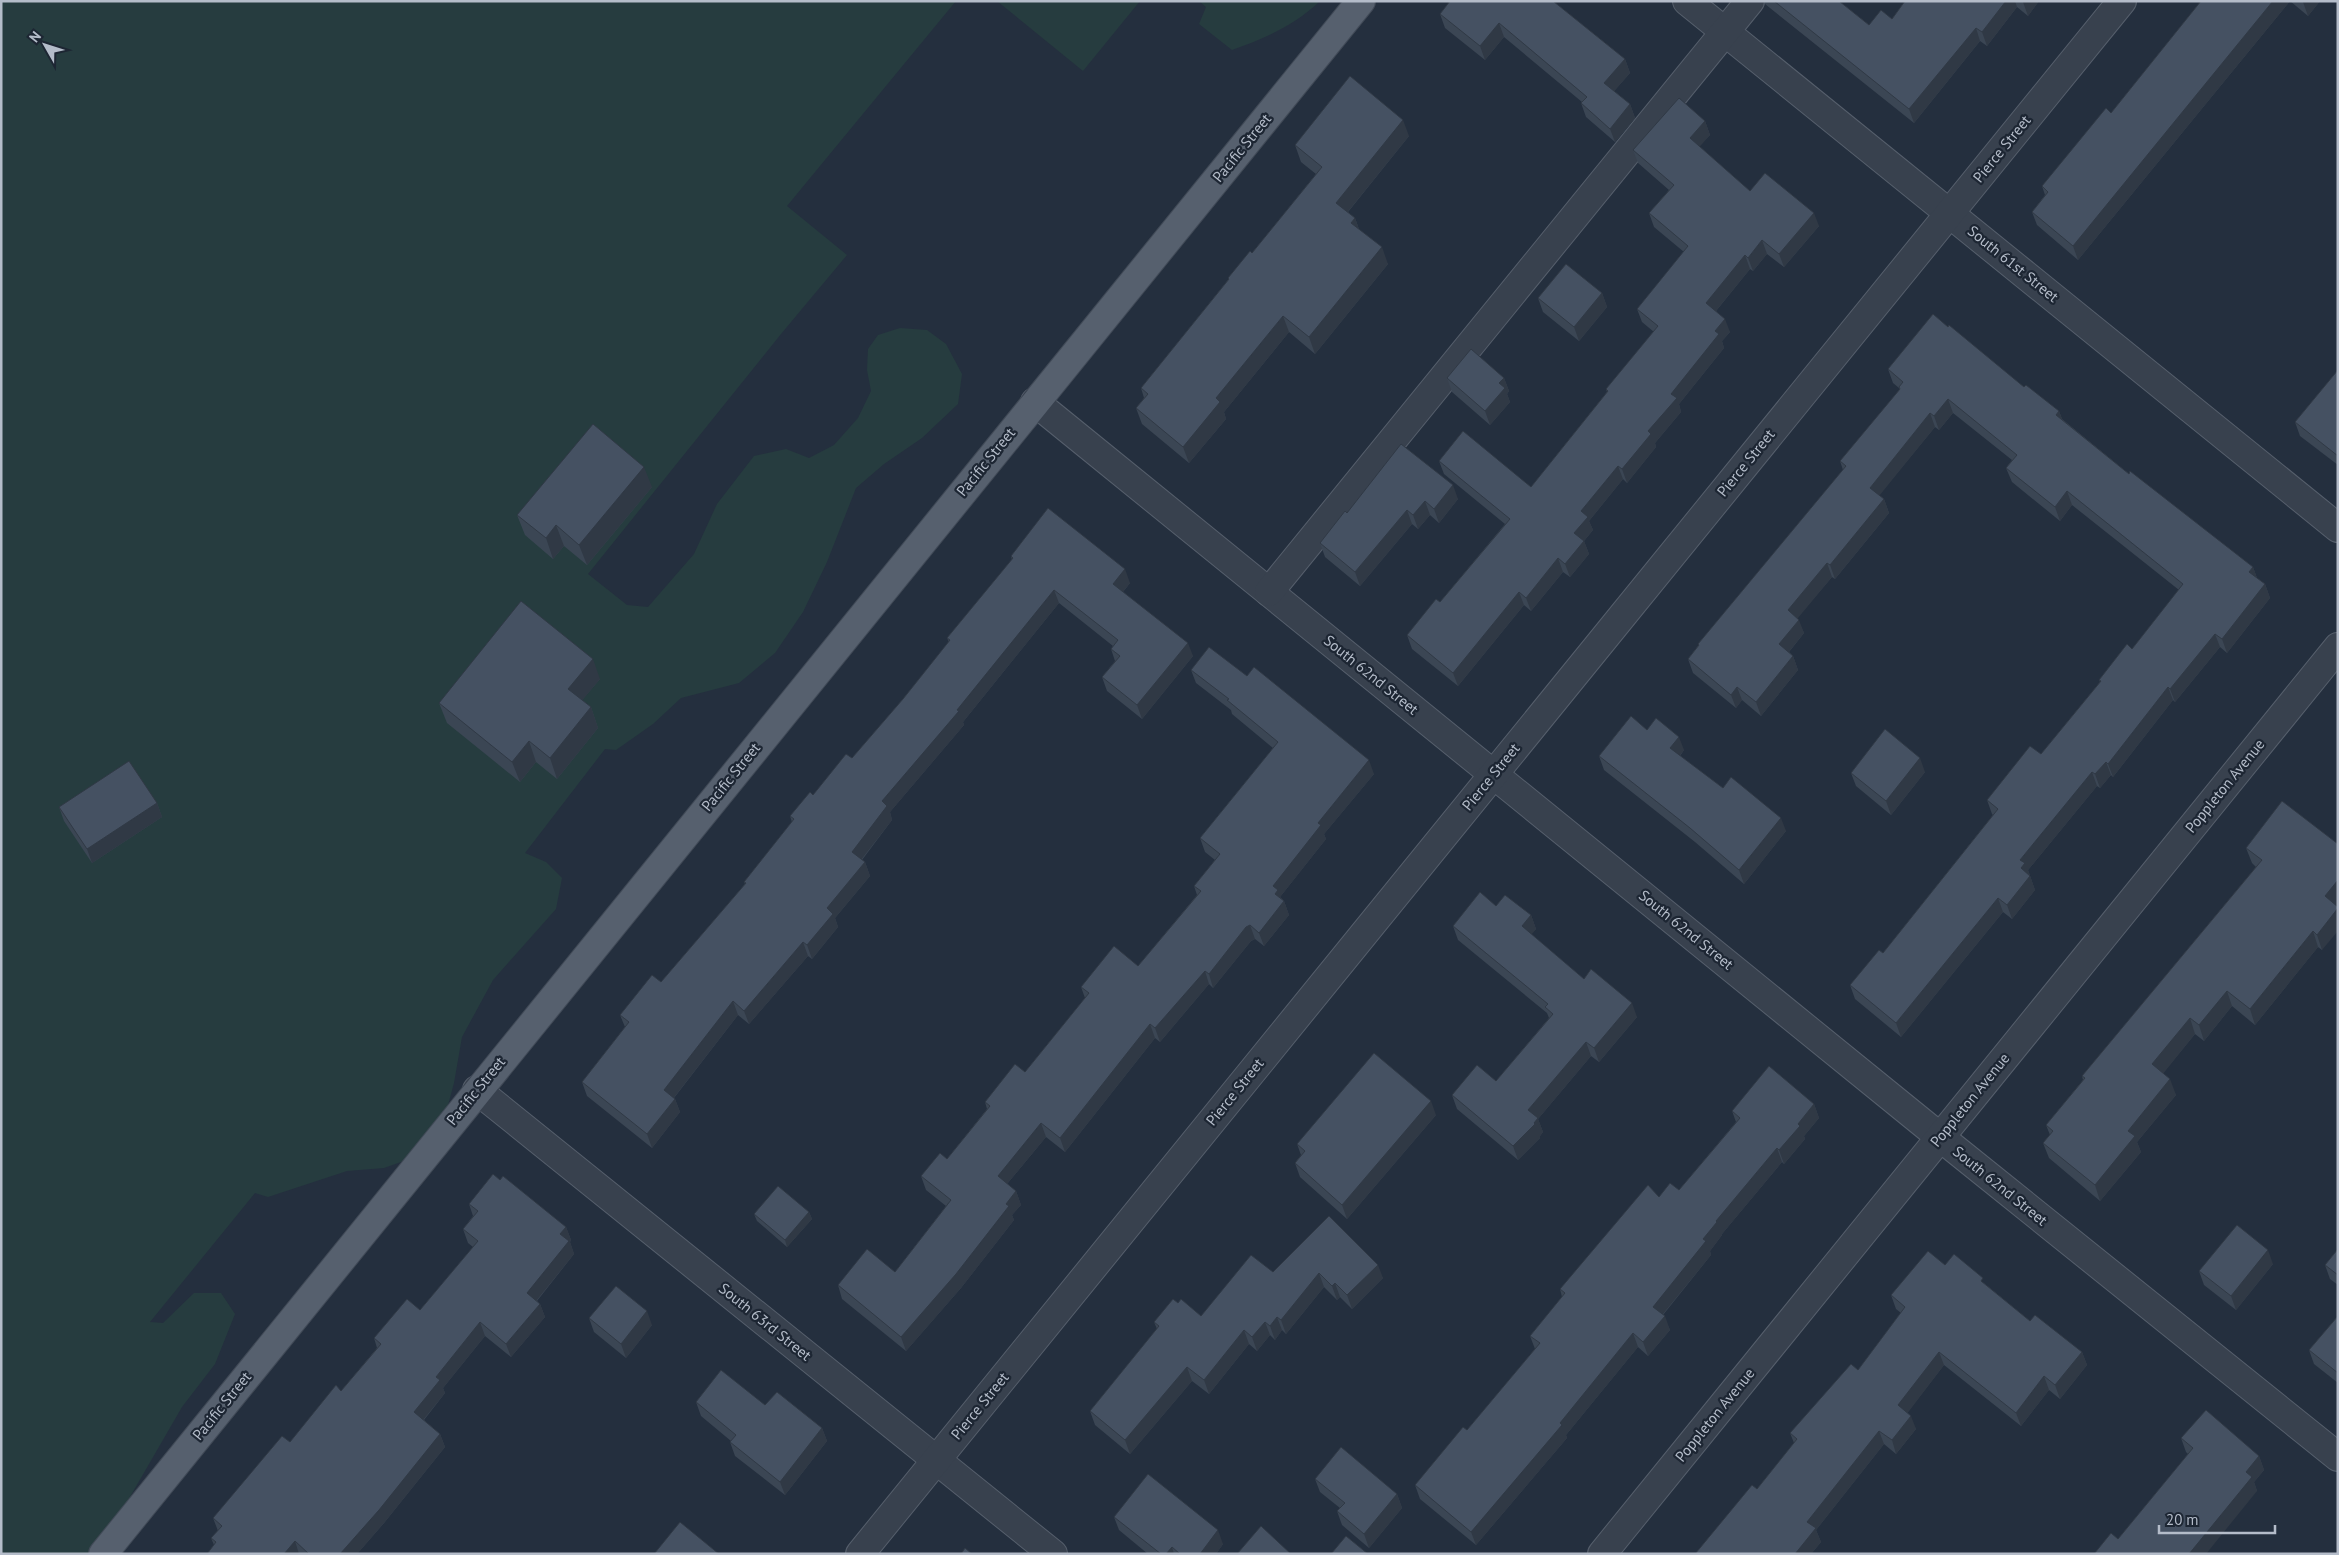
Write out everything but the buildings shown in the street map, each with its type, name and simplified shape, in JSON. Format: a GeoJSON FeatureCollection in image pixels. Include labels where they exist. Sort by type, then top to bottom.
{"type":"FeatureCollection","features":[{"type":"Feature","properties":{"kind":"main road","name":"Pacific Street"},"geometry":{"type":"LineString","coordinates":[[103,1554],[477,1090],[1362,1]]}},
{"type":"Feature","properties":{"kind":"street","name":"South 61st Street"},"geometry":{"type":"LineString","coordinates":[[1687,1],[2338,528]]}},
{"type":"Feature","properties":{"kind":"street"},"geometry":{"type":"LineString","coordinates":[[1269,592],[1750,1]]}},
{"type":"Feature","properties":{"kind":"street","name":"Pierce Street"},"geometry":{"type":"LineString","coordinates":[[860,1554],[2122,1]]}},
{"type":"Feature","properties":{"kind":"street","name":"South 62nd Street"},"geometry":{"type":"LineString","coordinates":[[1035,402],[1940,1137],[2338,1457]]}},
{"type":"Feature","properties":{"kind":"street","name":"Poppleton Avenue"},"geometry":{"type":"LineString","coordinates":[[1602,1554],[2338,647]]}},
{"type":"Feature","properties":{"kind":"street","name":"South 63rd Street"},"geometry":{"type":"LineString","coordinates":[[477,1090],[1053,1554]]}},
{"type":"Feature","properties":{"kind":"green space"},"geometry":{"type":"Polygon","coordinates":[[[1,1],[956,1],[787,206],[847,255],[588,574],[627,605],[648,607],[694,554],[717,504],[754,456],[786,449],[809,458],[834,445],[858,418],[871,391],[867,370],[868,349],[878,335],[900,328],[927,330],[946,344],[962,374],[958,404],[922,438],[884,464],[856,488],[827,562],[803,612],[775,653],[739,683],[681,698],[653,724],[616,750],[605,749],[525,853],[546,862],[562,878],[556,909],[493,980],[462,1037],[454,1083],[444,1120],[415,1157],[384,1168],[347,1171],[268,1197],[255,1193],[150,1322],[163,1323],[194,1293],[221,1293],[235,1314],[215,1364],[182,1407],[116,1521],[91,1554],[1,1554],[1,1]]]}},
{"type":"Feature","properties":{"kind":"green space"},"geometry":{"type":"Polygon","coordinates":[[[997,1],[1140,1],[1083,71],[997,1]]]}},
{"type":"Feature","properties":{"kind":"green space"},"geometry":{"type":"Polygon","coordinates":[[[1199,1],[1320,1],[1290,24],[1256,41],[1232,50],[1199,24],[1206,7],[1199,1]]]}}]}
